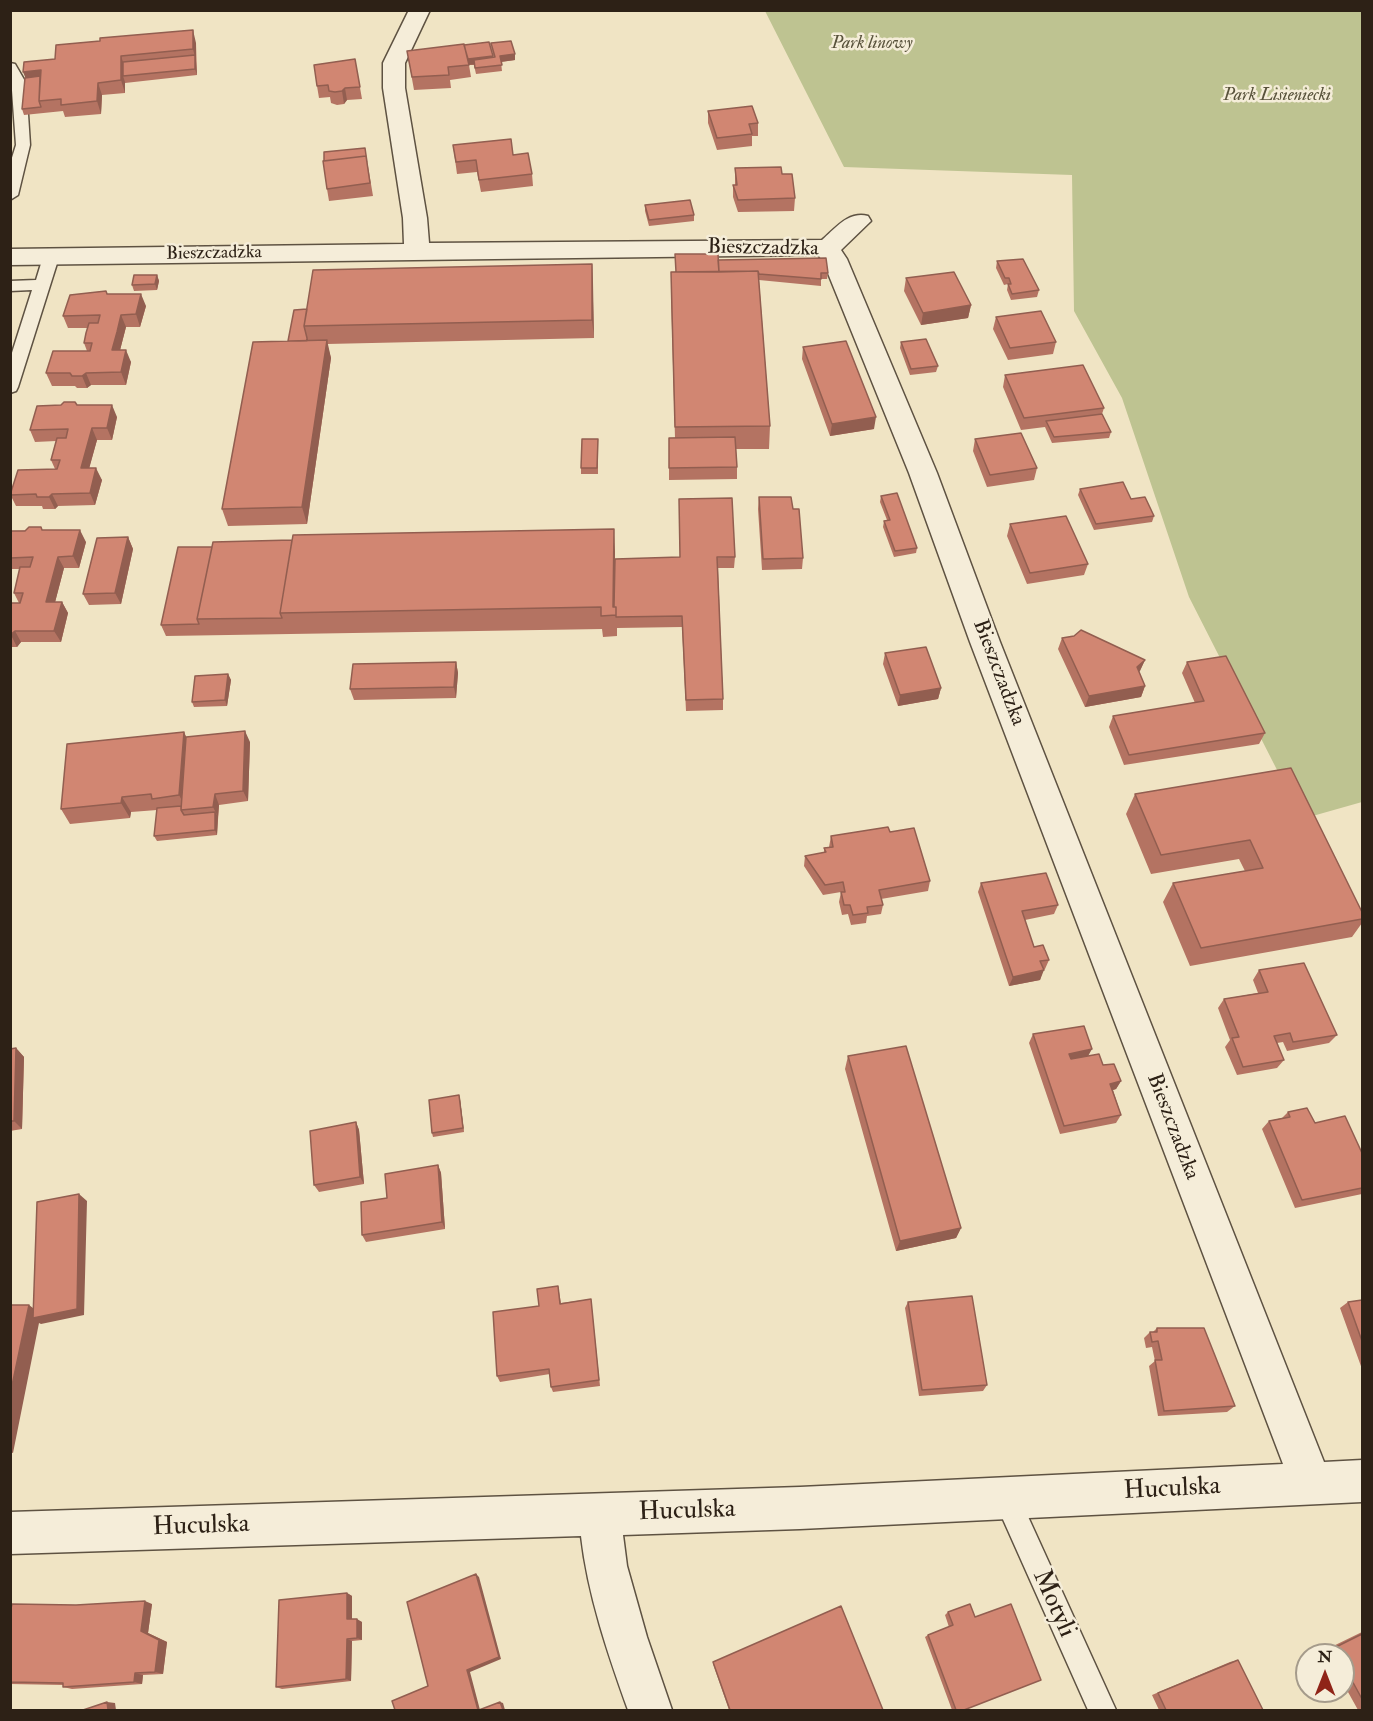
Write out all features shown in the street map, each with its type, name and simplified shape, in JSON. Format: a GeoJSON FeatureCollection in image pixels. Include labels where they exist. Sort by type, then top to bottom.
{"type":"FeatureCollection","features":[{"type":"Feature","properties":{"kind":"street"},"geometry":{"type":"LineString","coordinates":[[417,251],[415,218],[394,88],[394,63],[420,10]]}},
{"type":"Feature","properties":{"kind":"street"},"geometry":{"type":"LineString","coordinates":[[827,249],[859,221]]}},
{"type":"Feature","properties":{"kind":"street","name":"Bieszczadzka"},"geometry":{"type":"LineString","coordinates":[[10,257],[816,246],[827,249],[835,259],[923,473],[985,642],[1311,1483]]}},
{"type":"Feature","properties":{"kind":"street","name":"Huculska"},"geometry":{"type":"LineString","coordinates":[[10,1533],[800,1508],[1362,1481]]}},
{"type":"Feature","properties":{"kind":"street"},"geometry":{"type":"LineString","coordinates":[[600,1514],[606,1566],[625,1637],[650,1710]]}},
{"type":"Feature","properties":{"kind":"lane"},"geometry":{"type":"LineString","coordinates":[[10,67],[19,83],[23,144],[10,195]]}},
{"type":"Feature","properties":{"kind":"lane"},"geometry":{"type":"LineString","coordinates":[[10,387],[51,257]]}},
{"type":"Feature","properties":{"kind":"lane"},"geometry":{"type":"LineString","coordinates":[[10,286],[42,285]]}},
{"type":"Feature","properties":{"kind":"lane","name":"Motyli"},"geometry":{"type":"LineString","coordinates":[[1006,1497],[1102,1710]]}},
{"type":"Feature","properties":{"kind":"green space"},"geometry":{"type":"Polygon","coordinates":[[[765,11],[1362,11],[1362,802],[1302,819],[1189,597],[1122,398],[1074,311],[1072,175],[844,167],[765,11]]]}},
{"type":"Feature","properties":{"kind":"building"},"geometry":{"type":"Polygon","coordinates":[[[193,30],[193,49],[121,56],[121,80],[98,83],[97,101],[61,105],[61,99],[39,101],[41,70],[23,72],[24,62],[55,59],[56,45],[100,41],[100,38],[193,30]]]}},
{"type":"Feature","properties":{"kind":"building"},"geometry":{"type":"Polygon","coordinates":[[[511,41],[515,54],[500,56],[502,65],[475,68],[474,60],[495,57],[491,43],[511,41]]]}},
{"type":"Feature","properties":{"kind":"building"},"geometry":{"type":"Polygon","coordinates":[[[489,42],[493,56],[468,59],[464,45],[489,42]]]}},
{"type":"Feature","properties":{"kind":"building"},"geometry":{"type":"Polygon","coordinates":[[[464,44],[469,65],[448,67],[449,75],[412,77],[407,51],[464,44]]]}},
{"type":"Feature","properties":{"kind":"building"},"geometry":{"type":"Polygon","coordinates":[[[195,55],[195,69],[123,76],[123,62],[195,55]]]}},
{"type":"Feature","properties":{"kind":"building"},"geometry":{"type":"Polygon","coordinates":[[[355,59],[360,87],[345,88],[335,92],[329,91],[328,85],[317,86],[314,65],[355,59]]]}},
{"type":"Feature","properties":{"kind":"building"},"geometry":{"type":"Polygon","coordinates":[[[40,76],[39,101],[41,107],[22,109],[25,78],[40,76]]]}},
{"type":"Feature","properties":{"kind":"building"},"geometry":{"type":"Polygon","coordinates":[[[752,106],[758,123],[749,124],[752,134],[717,138],[708,111],[752,106]]]}},
{"type":"Feature","properties":{"kind":"building"},"geometry":{"type":"Polygon","coordinates":[[[511,139],[513,155],[528,153],[532,174],[479,180],[476,160],[456,162],[453,145],[511,139]]]}},
{"type":"Feature","properties":{"kind":"building"},"geometry":{"type":"Polygon","coordinates":[[[365,148],[367,162],[366,156],[324,161],[324,152],[365,148]]]}},
{"type":"Feature","properties":{"kind":"building"},"geometry":{"type":"Polygon","coordinates":[[[366,156],[370,183],[327,189],[323,161],[366,156]]]}},
{"type":"Feature","properties":{"kind":"building"},"geometry":{"type":"Polygon","coordinates":[[[781,167],[782,174],[792,174],[795,198],[738,200],[733,185],[737,185],[735,168],[781,167]]]}},
{"type":"Feature","properties":{"kind":"building"},"geometry":{"type":"Polygon","coordinates":[[[690,200],[694,215],[649,220],[645,205],[690,200]]]}},
{"type":"Feature","properties":{"kind":"building"},"geometry":{"type":"Polygon","coordinates":[[[675,254],[718,254],[719,272],[676,272],[675,254]]]}},
{"type":"Feature","properties":{"kind":"building"},"geometry":{"type":"Polygon","coordinates":[[[826,258],[828,273],[821,273],[821,279],[759,274],[758,271],[719,272],[718,260],[826,258]]]}},
{"type":"Feature","properties":{"kind":"building"},"geometry":{"type":"Polygon","coordinates":[[[1023,259],[1039,290],[1012,294],[1008,284],[1011,284],[1009,278],[1005,278],[997,261],[1023,259]]]}},
{"type":"Feature","properties":{"kind":"building"},"geometry":{"type":"Polygon","coordinates":[[[592,264],[592,320],[304,326],[313,270],[592,264]]]}},
{"type":"Feature","properties":{"kind":"building"},"geometry":{"type":"Polygon","coordinates":[[[758,271],[770,426],[675,427],[671,272],[758,271]]]}},
{"type":"Feature","properties":{"kind":"building"},"geometry":{"type":"Polygon","coordinates":[[[954,272],[971,305],[923,313],[906,278],[954,272]]]}},
{"type":"Feature","properties":{"kind":"building"},"geometry":{"type":"Polygon","coordinates":[[[134,275],[157,275],[155,284],[132,285],[134,275]]]}},
{"type":"Feature","properties":{"kind":"building"},"geometry":{"type":"Polygon","coordinates":[[[106,291],[107,294],[141,294],[136,314],[121,315],[112,350],[126,350],[121,372],[86,373],[82,376],[72,376],[70,373],[46,373],[53,351],[90,351],[92,343],[84,343],[86,333],[89,323],[98,323],[100,315],[63,316],[70,295],[106,291]]]}},
{"type":"Feature","properties":{"kind":"building"},"geometry":{"type":"Polygon","coordinates":[[[307,309],[304,326],[307,341],[288,341],[294,310],[307,309]]]}},
{"type":"Feature","properties":{"kind":"building"},"geometry":{"type":"Polygon","coordinates":[[[1041,311],[1056,342],[1010,348],[996,317],[1041,311]]]}},
{"type":"Feature","properties":{"kind":"building"},"geometry":{"type":"Polygon","coordinates":[[[926,339],[938,366],[911,369],[901,342],[926,339]]]}},
{"type":"Feature","properties":{"kind":"building"},"geometry":{"type":"Polygon","coordinates":[[[327,340],[302,507],[222,509],[253,342],[327,340]]]}},
{"type":"Feature","properties":{"kind":"building"},"geometry":{"type":"Polygon","coordinates":[[[846,341],[876,417],[832,424],[803,347],[846,341]]]}},
{"type":"Feature","properties":{"kind":"building"},"geometry":{"type":"Polygon","coordinates":[[[1083,365],[1104,408],[1024,418],[1005,375],[1083,365]]]}},
{"type":"Feature","properties":{"kind":"building"},"geometry":{"type":"Polygon","coordinates":[[[64,402],[75,402],[77,405],[112,405],[107,428],[92,428],[81,468],[96,468],[90,493],[52,494],[49,497],[37,497],[36,494],[10,495],[18,470],[57,469],[60,460],[51,460],[57,438],[66,438],[68,429],[30,430],[37,406],[61,405],[64,402]]]}},
{"type":"Feature","properties":{"kind":"building"},"geometry":{"type":"Polygon","coordinates":[[[1102,414],[1111,432],[1054,437],[1046,421],[1102,414]]]}},
{"type":"Feature","properties":{"kind":"building"},"geometry":{"type":"Polygon","coordinates":[[[1021,433],[1037,468],[990,475],[975,439],[1021,433]]]}},
{"type":"Feature","properties":{"kind":"building"},"geometry":{"type":"Polygon","coordinates":[[[735,437],[737,467],[669,468],[669,438],[735,437]]]}},
{"type":"Feature","properties":{"kind":"building"},"geometry":{"type":"Polygon","coordinates":[[[582,439],[598,439],[597,468],[581,468],[582,439]]]}},
{"type":"Feature","properties":{"kind":"building"},"geometry":{"type":"Polygon","coordinates":[[[1123,482],[1131,499],[1145,497],[1154,516],[1096,524],[1080,489],[1123,482]]]}},
{"type":"Feature","properties":{"kind":"building"},"geometry":{"type":"Polygon","coordinates":[[[897,493],[917,548],[895,551],[884,521],[890,520],[881,496],[897,493]]]}},
{"type":"Feature","properties":{"kind":"building"},"geometry":{"type":"Polygon","coordinates":[[[759,497],[791,497],[793,509],[799,509],[803,558],[763,559],[759,497]]]}},
{"type":"Feature","properties":{"kind":"building"},"geometry":{"type":"Polygon","coordinates":[[[732,498],[735,557],[717,557],[723,699],[686,700],[682,616],[616,617],[616,607],[614,607],[615,559],[680,557],[679,499],[732,498]]]}},
{"type":"Feature","properties":{"kind":"building"},"geometry":{"type":"Polygon","coordinates":[[[1066,516],[1088,564],[1030,573],[1010,524],[1066,516]]]}},
{"type":"Feature","properties":{"kind":"building"},"geometry":{"type":"Polygon","coordinates":[[[29,527],[41,527],[42,530],[80,530],[73,556],[58,557],[46,602],[62,602],[54,631],[15,631],[10,635],[10,603],[20,603],[23,593],[14,593],[20,567],[30,567],[33,557],[10,558],[10,531],[25,531],[29,527]]]}},
{"type":"Feature","properties":{"kind":"building"},"geometry":{"type":"Polygon","coordinates":[[[614,529],[613,607],[616,607],[616,615],[601,616],[601,607],[280,613],[293,535],[614,529]]]}},
{"type":"Feature","properties":{"kind":"building"},"geometry":{"type":"Polygon","coordinates":[[[128,537],[115,593],[83,594],[97,538],[128,537]]]}},
{"type":"Feature","properties":{"kind":"building"},"geometry":{"type":"Polygon","coordinates":[[[292,540],[280,613],[282,618],[197,619],[213,542],[292,540]]]}},
{"type":"Feature","properties":{"kind":"building"},"geometry":{"type":"Polygon","coordinates":[[[178,547],[212,547],[197,619],[199,624],[161,625],[178,547]]]}},
{"type":"Feature","properties":{"kind":"building"},"geometry":{"type":"Polygon","coordinates":[[[1081,630],[1145,660],[1137,667],[1145,686],[1089,696],[1062,638],[1074,636],[1081,630]]]}},
{"type":"Feature","properties":{"kind":"building"},"geometry":{"type":"Polygon","coordinates":[[[926,647],[941,688],[900,695],[885,653],[926,647]]]}},
{"type":"Feature","properties":{"kind":"building"},"geometry":{"type":"Polygon","coordinates":[[[1226,656],[1265,733],[1129,755],[1113,716],[1204,701],[1187,662],[1226,656]]]}},
{"type":"Feature","properties":{"kind":"building"},"geometry":{"type":"Polygon","coordinates":[[[456,662],[454,687],[350,689],[353,664],[456,662]]]}},
{"type":"Feature","properties":{"kind":"building"},"geometry":{"type":"Polygon","coordinates":[[[228,674],[225,700],[192,702],[195,676],[228,674]]]}},
{"type":"Feature","properties":{"kind":"building"},"geometry":{"type":"Polygon","coordinates":[[[245,731],[243,791],[215,794],[213,807],[181,810],[186,737],[245,731]]]}},
{"type":"Feature","properties":{"kind":"building"},"geometry":{"type":"Polygon","coordinates":[[[184,732],[179,795],[152,799],[151,794],[122,797],[121,803],[61,809],[67,744],[184,732]]]}},
{"type":"Feature","properties":{"kind":"building"},"geometry":{"type":"Polygon","coordinates":[[[1291,768],[1362,912],[1362,919],[1201,948],[1173,883],[1263,868],[1250,840],[1161,855],[1135,794],[1291,768]]]}},
{"type":"Feature","properties":{"kind":"building"},"geometry":{"type":"Polygon","coordinates":[[[181,806],[184,815],[215,812],[215,830],[154,836],[157,808],[181,806]]]}},
{"type":"Feature","properties":{"kind":"building"},"geometry":{"type":"Polygon","coordinates":[[[888,827],[890,832],[914,828],[930,881],[879,890],[883,905],[867,907],[868,913],[853,915],[850,905],[844,905],[841,892],[845,892],[843,882],[825,885],[805,856],[826,852],[824,848],[833,847],[831,836],[888,827]]]}},
{"type":"Feature","properties":{"kind":"building"},"geometry":{"type":"Polygon","coordinates":[[[1046,873],[1058,905],[1022,911],[1034,947],[1043,945],[1049,960],[1040,961],[1044,970],[1013,977],[981,883],[1046,873]]]}},
{"type":"Feature","properties":{"kind":"building"},"geometry":{"type":"Polygon","coordinates":[[[1304,963],[1337,1035],[1293,1042],[1290,1033],[1274,1036],[1284,1060],[1243,1067],[1232,1038],[1239,1037],[1224,999],[1268,992],[1259,970],[1304,963]]]}},
{"type":"Feature","properties":{"kind":"building"},"geometry":{"type":"Polygon","coordinates":[[[1084,1026],[1092,1049],[1069,1054],[1071,1059],[1099,1054],[1103,1065],[1114,1064],[1121,1081],[1110,1084],[1121,1115],[1064,1126],[1033,1034],[1084,1026]]]}},
{"type":"Feature","properties":{"kind":"building"},"geometry":{"type":"Polygon","coordinates":[[[906,1046],[961,1228],[900,1241],[848,1056],[906,1046]]]}},
{"type":"Feature","properties":{"kind":"building"},"geometry":{"type":"Polygon","coordinates":[[[16,1048],[14,1121],[10,1121],[10,1049],[16,1048]]]}},
{"type":"Feature","properties":{"kind":"building"},"geometry":{"type":"Polygon","coordinates":[[[459,1095],[463,1128],[432,1133],[429,1100],[459,1095]]]}},
{"type":"Feature","properties":{"kind":"building"},"geometry":{"type":"Polygon","coordinates":[[[1307,1108],[1315,1123],[1345,1116],[1362,1153],[1362,1188],[1302,1200],[1269,1121],[1290,1117],[1288,1112],[1307,1108]]]}},
{"type":"Feature","properties":{"kind":"building"},"geometry":{"type":"Polygon","coordinates":[[[356,1122],[360,1177],[314,1185],[310,1131],[356,1122]]]}},
{"type":"Feature","properties":{"kind":"building"},"geometry":{"type":"Polygon","coordinates":[[[438,1165],[442,1222],[362,1235],[361,1202],[387,1198],[385,1174],[438,1165]]]}},
{"type":"Feature","properties":{"kind":"building"},"geometry":{"type":"Polygon","coordinates":[[[79,1194],[77,1309],[33,1318],[37,1202],[79,1194]]]}},
{"type":"Feature","properties":{"kind":"building"},"geometry":{"type":"Polygon","coordinates":[[[558,1286],[560,1304],[591,1299],[599,1380],[551,1387],[549,1369],[497,1376],[493,1312],[539,1306],[537,1289],[558,1286]]]}},
{"type":"Feature","properties":{"kind":"building"},"geometry":{"type":"Polygon","coordinates":[[[972,1296],[987,1385],[922,1390],[908,1302],[972,1296]]]}},
{"type":"Feature","properties":{"kind":"building"},"geometry":{"type":"Polygon","coordinates":[[[1362,1300],[1362,1341],[1348,1302],[1362,1300]]]}},
{"type":"Feature","properties":{"kind":"building"},"geometry":{"type":"Polygon","coordinates":[[[10,1305],[29,1305],[10,1395],[10,1305]]]}},
{"type":"Feature","properties":{"kind":"building"},"geometry":{"type":"Polygon","coordinates":[[[1157,1328],[1204,1328],[1235,1406],[1164,1411],[1155,1360],[1162,1360],[1158,1341],[1152,1342],[1150,1332],[1157,1332],[1157,1328]]]}},
{"type":"Feature","properties":{"kind":"building"},"geometry":{"type":"Polygon","coordinates":[[[476,1574],[499,1657],[467,1670],[478,1710],[395,1710],[392,1701],[428,1686],[407,1602],[476,1574]]]}},
{"type":"Feature","properties":{"kind":"building"},"geometry":{"type":"Polygon","coordinates":[[[347,1593],[347,1619],[357,1619],[357,1638],[347,1639],[346,1679],[276,1687],[279,1600],[347,1593]]]}},
{"type":"Feature","properties":{"kind":"building"},"geometry":{"type":"Polygon","coordinates":[[[145,1601],[141,1631],[159,1640],[155,1672],[135,1673],[134,1682],[63,1687],[63,1683],[10,1682],[12,1604],[76,1605],[145,1601]]]}},
{"type":"Feature","properties":{"kind":"building"},"geometry":{"type":"Polygon","coordinates":[[[970,1604],[975,1617],[1011,1604],[1041,1680],[964,1710],[956,1710],[928,1635],[953,1625],[948,1612],[970,1604]]]}},
{"type":"Feature","properties":{"kind":"building"},"geometry":{"type":"Polygon","coordinates":[[[841,1606],[883,1710],[730,1710],[713,1662],[841,1606]]]}},
{"type":"Feature","properties":{"kind":"building"},"geometry":{"type":"Polygon","coordinates":[[[1362,1634],[1362,1699],[1355,1686],[1355,1643],[1344,1643],[1362,1634]]]}},
{"type":"Feature","properties":{"kind":"building"},"geometry":{"type":"Polygon","coordinates":[[[1238,1660],[1263,1710],[1166,1710],[1158,1693],[1238,1660]]]}},
{"type":"Feature","properties":{"kind":"building"},"geometry":{"type":"Polygon","coordinates":[[[107,1702],[108,1710],[83,1710],[107,1702]]]}},
{"type":"Feature","properties":{"kind":"building"},"geometry":{"type":"Polygon","coordinates":[[[500,1702],[503,1710],[479,1710],[500,1702]]]}},
{"type":"Feature","properties":{"kind":"park label","name":"Park linowy"},"geometry":{"type":"Point","coordinates":[872,44]}},
{"type":"Feature","properties":{"kind":"park label","name":"Park Lisieniecki"},"geometry":{"type":"Point","coordinates":[1277,96]}}]}
